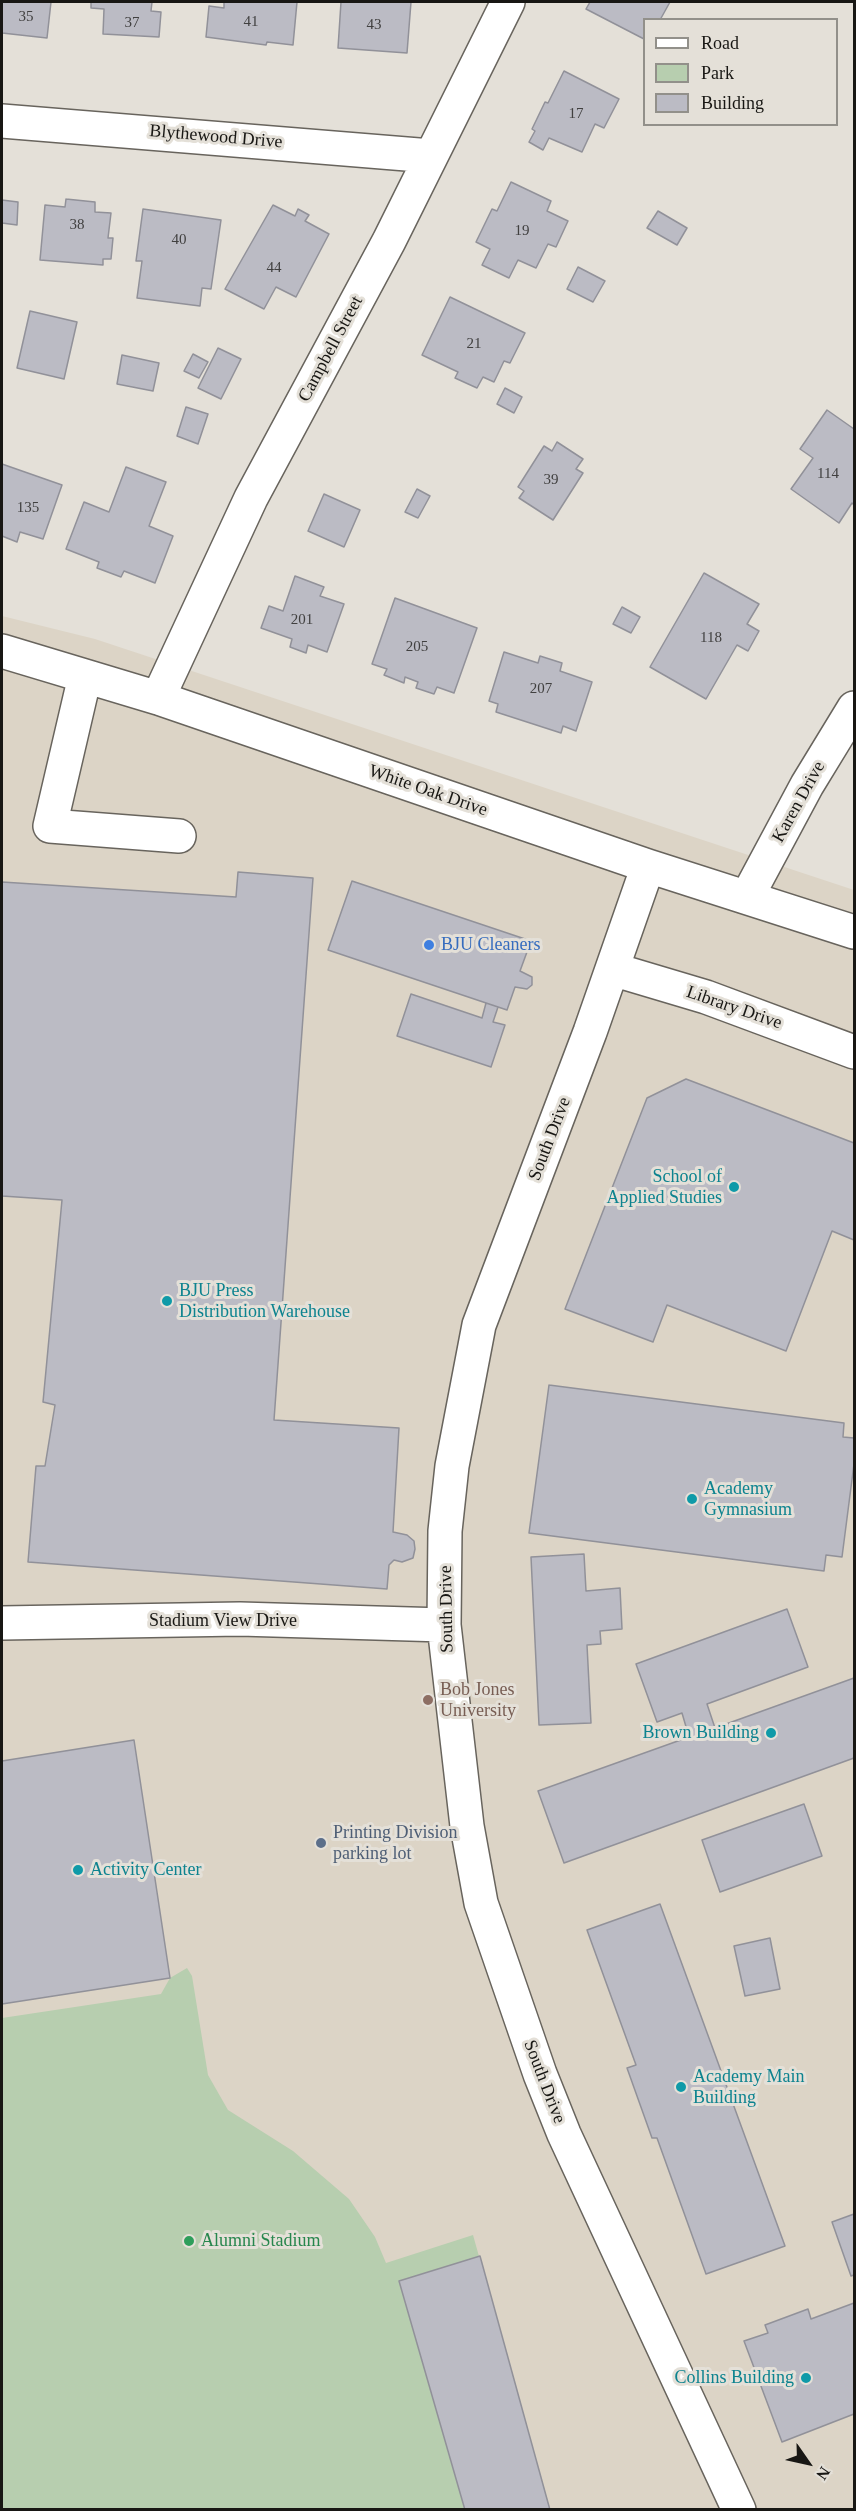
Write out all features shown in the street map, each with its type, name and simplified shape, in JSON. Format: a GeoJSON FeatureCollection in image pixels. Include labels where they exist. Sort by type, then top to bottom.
{"type":"FeatureCollection","features":[{"type":"Feature","properties":{"kind":"street","name":"Campbell Street"},"geometry":{"type":"LineString","coordinates":[[158,698],[251,498],[389,241],[508,2]]}},
{"type":"Feature","properties":{"kind":"street","name":"Blythewood Drive"},"geometry":{"type":"LineString","coordinates":[[2,121],[431,156]]}},
{"type":"Feature","properties":{"kind":"street","name":"White Oak Drive"},"geometry":{"type":"LineString","coordinates":[[2,651],[158,698],[648,866],[855,932]]}},
{"type":"Feature","properties":{"kind":"street"},"geometry":{"type":"LineString","coordinates":[[86,676],[50,826],[179,836]]}},
{"type":"Feature","properties":{"kind":"street","name":"Karen Drive"},"geometry":{"type":"LineString","coordinates":[[747,897],[807,785],[855,708]]}},
{"type":"Feature","properties":{"kind":"street","name":"South Drive"},"geometry":{"type":"LineString","coordinates":[[648,866],[479,1326],[452,1466],[445,1531],[444,1626],[467,1826],[481,1903],[540,2074],[564,2134],[739,2510]]}},
{"type":"Feature","properties":{"kind":"street","name":"Library Drive"},"geometry":{"type":"LineString","coordinates":[[612,969],[706,997],[855,1052]]}},
{"type":"Feature","properties":{"kind":"street","name":"Stadium View Drive"},"geometry":{"type":"LineString","coordinates":[[2,1623],[240,1619],[444,1626]]}},
{"type":"Feature","properties":{"kind":"shaded area","name":"Bob Jones University"},"geometry":{"type":"Polygon","coordinates":[[[2,616],[95,639],[854,890],[854,2509],[2,2510],[2,616]]]}},
{"type":"Feature","properties":{"kind":"green space","name":"Alumni Stadium"},"geometry":{"type":"Polygon","coordinates":[[[187,1968],[192,1976],[208,2075],[228,2110],[293,2151],[349,2199],[375,2237],[386,2263],[473,2235],[550,2509],[2,2510],[2,2018],[161,1994],[170,1978],[187,1968]]]}},
{"type":"Feature","properties":{"kind":"building"},"geometry":{"type":"Polygon","coordinates":[[[2,2],[51,2],[47,38],[2,33],[2,2]]]}},
{"type":"Feature","properties":{"kind":"building"},"geometry":{"type":"Polygon","coordinates":[[[91,2],[152,2],[151,11],[161,12],[159,37],[103,34],[104,9],[91,8],[91,2]]]}},
{"type":"Feature","properties":{"kind":"building"},"geometry":{"type":"Polygon","coordinates":[[[224,2],[297,2],[293,45],[267,42],[266,45],[206,37],[209,6],[224,8],[224,2]]]}},
{"type":"Feature","properties":{"kind":"building"},"geometry":{"type":"Polygon","coordinates":[[[341,2],[411,2],[407,53],[338,48],[341,2]]]}},
{"type":"Feature","properties":{"kind":"building"},"geometry":{"type":"Polygon","coordinates":[[[590,2],[670,2],[661,18],[643,18],[643,38],[586,9],[590,2]]]}},
{"type":"Feature","properties":{"kind":"building"},"geometry":{"type":"Polygon","coordinates":[[[564,71],[619,99],[604,128],[595,124],[582,152],[549,138],[543,150],[529,142],[535,131],[532,129],[545,102],[548,103],[564,71]]]}},
{"type":"Feature","properties":{"kind":"building"},"geometry":{"type":"Polygon","coordinates":[[[511,182],[551,201],[547,211],[568,221],[556,247],[548,244],[536,268],[518,260],[509,278],[482,265],[490,249],[476,242],[492,209],[497,211],[511,182]]]}},
{"type":"Feature","properties":{"kind":"building"},"geometry":{"type":"Polygon","coordinates":[[[66,199],[95,202],[95,212],[111,213],[108,238],[113,238],[111,259],[103,259],[103,265],[40,260],[45,205],[65,207],[66,199]]]}},
{"type":"Feature","properties":{"kind":"building"},"geometry":{"type":"Polygon","coordinates":[[[2,200],[18,202],[17,225],[2,223],[2,200]]]}},
{"type":"Feature","properties":{"kind":"building"},"geometry":{"type":"Polygon","coordinates":[[[273,205],[295,216],[298,209],[309,215],[305,221],[329,234],[296,297],[276,287],[264,309],[225,289],[273,205]]]}},
{"type":"Feature","properties":{"kind":"building"},"geometry":{"type":"Polygon","coordinates":[[[143,209],[221,220],[211,289],[202,288],[200,306],[137,298],[142,261],[136,261],[143,209]]]}},
{"type":"Feature","properties":{"kind":"building"},"geometry":{"type":"Polygon","coordinates":[[[658,211],[687,228],[677,245],[647,228],[658,211]]]}},
{"type":"Feature","properties":{"kind":"building"},"geometry":{"type":"Polygon","coordinates":[[[578,267],[605,281],[593,302],[567,289],[578,267]]]}},
{"type":"Feature","properties":{"kind":"building"},"geometry":{"type":"Polygon","coordinates":[[[450,297],[525,333],[510,363],[504,361],[494,382],[483,377],[477,388],[455,378],[458,372],[422,355],[450,297]]]}},
{"type":"Feature","properties":{"kind":"building"},"geometry":{"type":"Polygon","coordinates":[[[30,311],[77,322],[64,379],[17,368],[30,311]]]}},
{"type":"Feature","properties":{"kind":"building"},"geometry":{"type":"Polygon","coordinates":[[[218,348],[241,359],[221,399],[198,388],[218,348]]]}},
{"type":"Feature","properties":{"kind":"building"},"geometry":{"type":"Polygon","coordinates":[[[193,354],[208,362],[199,378],[184,371],[193,354]]]}},
{"type":"Feature","properties":{"kind":"building"},"geometry":{"type":"Polygon","coordinates":[[[122,355],[159,363],[153,391],[117,384],[122,355]]]}},
{"type":"Feature","properties":{"kind":"building"},"geometry":{"type":"Polygon","coordinates":[[[505,388],[522,397],[514,413],[497,404],[505,388]]]}},
{"type":"Feature","properties":{"kind":"building"},"geometry":{"type":"Polygon","coordinates":[[[186,407],[208,414],[198,444],[177,436],[186,407]]]}},
{"type":"Feature","properties":{"kind":"building"},"geometry":{"type":"Polygon","coordinates":[[[827,410],[854,429],[854,505],[852,503],[839,523],[791,489],[813,458],[800,449],[827,410]]]}},
{"type":"Feature","properties":{"kind":"building"},"geometry":{"type":"Polygon","coordinates":[[[557,442],[583,459],[576,469],[583,473],[553,520],[519,498],[524,491],[518,487],[544,446],[552,451],[557,442]]]}},
{"type":"Feature","properties":{"kind":"building"},"geometry":{"type":"Polygon","coordinates":[[[2,464],[62,485],[43,539],[20,532],[17,542],[2,536],[2,464]]]}},
{"type":"Feature","properties":{"kind":"building"},"geometry":{"type":"Polygon","coordinates":[[[126,467],[166,482],[149,526],[173,536],[155,583],[124,571],[121,577],[97,568],[99,562],[66,549],[84,502],[109,512],[126,467]]]}},
{"type":"Feature","properties":{"kind":"building"},"geometry":{"type":"Polygon","coordinates":[[[417,489],[430,496],[418,518],[405,512],[417,489]]]}},
{"type":"Feature","properties":{"kind":"building"},"geometry":{"type":"Polygon","coordinates":[[[324,494],[360,510],[344,547],[308,531],[324,494]]]}},
{"type":"Feature","properties":{"kind":"building"},"geometry":{"type":"Polygon","coordinates":[[[704,573],[759,604],[747,624],[759,631],[748,651],[737,645],[706,699],[650,667],[704,573]]]}},
{"type":"Feature","properties":{"kind":"building"},"geometry":{"type":"Polygon","coordinates":[[[295,576],[324,587],[320,596],[344,604],[327,652],[308,645],[306,653],[290,647],[292,639],[261,628],[269,606],[283,611],[295,576]]]}},
{"type":"Feature","properties":{"kind":"building"},"geometry":{"type":"Polygon","coordinates":[[[395,598],[477,628],[454,693],[437,687],[434,694],[416,688],[418,682],[405,677],[404,683],[384,675],[387,669],[372,664],[395,598]]]}},
{"type":"Feature","properties":{"kind":"building"},"geometry":{"type":"Polygon","coordinates":[[[622,607],[640,617],[631,633],[613,624],[622,607]]]}},
{"type":"Feature","properties":{"kind":"building"},"geometry":{"type":"Polygon","coordinates":[[[504,652],[538,663],[540,656],[562,663],[560,671],[592,682],[576,731],[563,726],[561,733],[496,712],[498,704],[489,701],[504,652]]]}},
{"type":"Feature","properties":{"kind":"building","name":"BJU Press Distribution Warehouse"},"geometry":{"type":"Polygon","coordinates":[[[238,872],[313,878],[274,1420],[399,1428],[393,1532],[407,1535],[414,1541],[415,1549],[413,1558],[402,1562],[394,1560],[389,1565],[387,1589],[28,1562],[36,1466],[45,1466],[55,1405],[43,1402],[62,1200],[2,1196],[2,882],[236,897],[238,872]]]}},
{"type":"Feature","properties":{"kind":"building","name":"BJU Cleaners"},"geometry":{"type":"Polygon","coordinates":[[[352,881],[531,941],[520,971],[532,977],[532,985],[527,989],[515,987],[507,1010],[328,950],[352,881]]]}},
{"type":"Feature","properties":{"kind":"building"},"geometry":{"type":"Polygon","coordinates":[[[411,994],[482,1018],[486,1003],[498,1007],[493,1022],[505,1025],[491,1067],[397,1036],[411,994]]]}},
{"type":"Feature","properties":{"kind":"building","name":"School of Applied Studies"},"geometry":{"type":"Polygon","coordinates":[[[686,1079],[854,1143],[854,1240],[832,1231],[786,1351],[667,1305],[653,1342],[565,1309],[647,1098],[686,1079]]]}},
{"type":"Feature","properties":{"kind":"building","name":"Academy Gymnasium"},"geometry":{"type":"Polygon","coordinates":[[[549,1385],[844,1423],[843,1437],[854,1438],[854,1464],[842,1557],[826,1555],[824,1571],[529,1533],[549,1385]]]}},
{"type":"Feature","properties":{"kind":"building"},"geometry":{"type":"Polygon","coordinates":[[[584,1554],[586,1591],[620,1588],[622,1629],[600,1631],[601,1644],[587,1645],[591,1723],[539,1725],[531,1557],[584,1554]]]}},
{"type":"Feature","properties":{"kind":"building","name":"Brown Building"},"geometry":{"type":"Polygon","coordinates":[[[787,1609],[808,1667],[707,1704],[715,1728],[854,1678],[854,1758],[564,1863],[538,1791],[689,1737],[682,1713],[657,1722],[636,1664],[787,1609]]]}},
{"type":"Feature","properties":{"kind":"building","name":"Activity Center"},"geometry":{"type":"Polygon","coordinates":[[[134,1740],[170,1978],[2,2004],[2,1761],[134,1740]]]}},
{"type":"Feature","properties":{"kind":"building"},"geometry":{"type":"Polygon","coordinates":[[[804,1804],[822,1856],[720,1892],[702,1840],[804,1804]]]}},
{"type":"Feature","properties":{"kind":"building","name":"Academy Main Building"},"geometry":{"type":"Polygon","coordinates":[[[660,1904],[785,2246],[706,2274],[657,2138],[652,2138],[627,2068],[636,2065],[587,1930],[660,1904]]]}},
{"type":"Feature","properties":{"kind":"building"},"geometry":{"type":"Polygon","coordinates":[[[770,1938],[780,1989],[745,1996],[734,1946],[770,1938]]]}},
{"type":"Feature","properties":{"kind":"building"},"geometry":{"type":"Polygon","coordinates":[[[854,2214],[854,2275],[851,2276],[832,2222],[854,2214]]]}},
{"type":"Feature","properties":{"kind":"building"},"geometry":{"type":"Polygon","coordinates":[[[480,2256],[550,2510],[465,2510],[399,2281],[480,2256]]]}},
{"type":"Feature","properties":{"kind":"building","name":"Collins Building"},"geometry":{"type":"Polygon","coordinates":[[[854,2303],[854,2414],[782,2442],[744,2341],[768,2333],[765,2325],[808,2309],[811,2319],[854,2303]]]}},
{"type":"Feature","properties":{"kind":"place","name":"BJU Cleaners"},"geometry":{"type":"Point","coordinates":[429,945]}},
{"type":"Feature","properties":{"kind":"place","name":"School of Applied Studies"},"geometry":{"type":"Point","coordinates":[734,1187]}},
{"type":"Feature","properties":{"kind":"place","name":"BJU Press Distribution Warehouse"},"geometry":{"type":"Point","coordinates":[167,1301]}},
{"type":"Feature","properties":{"kind":"place","name":"Academy Gymnasium"},"geometry":{"type":"Point","coordinates":[692,1499]}},
{"type":"Feature","properties":{"kind":"place","name":"Bob Jones University"},"geometry":{"type":"Point","coordinates":[428,1700]}},
{"type":"Feature","properties":{"kind":"place","name":"Brown Building"},"geometry":{"type":"Point","coordinates":[771,1733]}},
{"type":"Feature","properties":{"kind":"place","name":"Printing Division parking lot"},"geometry":{"type":"Point","coordinates":[321,1843]}},
{"type":"Feature","properties":{"kind":"place","name":"Activity Center"},"geometry":{"type":"Point","coordinates":[78,1870]}},
{"type":"Feature","properties":{"kind":"place","name":"Academy Main Building"},"geometry":{"type":"Point","coordinates":[681,2087]}},
{"type":"Feature","properties":{"kind":"place","name":"Alumni Stadium"},"geometry":{"type":"Point","coordinates":[189,2241]}},
{"type":"Feature","properties":{"kind":"place","name":"Collins Building"},"geometry":{"type":"Point","coordinates":[806,2378]}}]}
